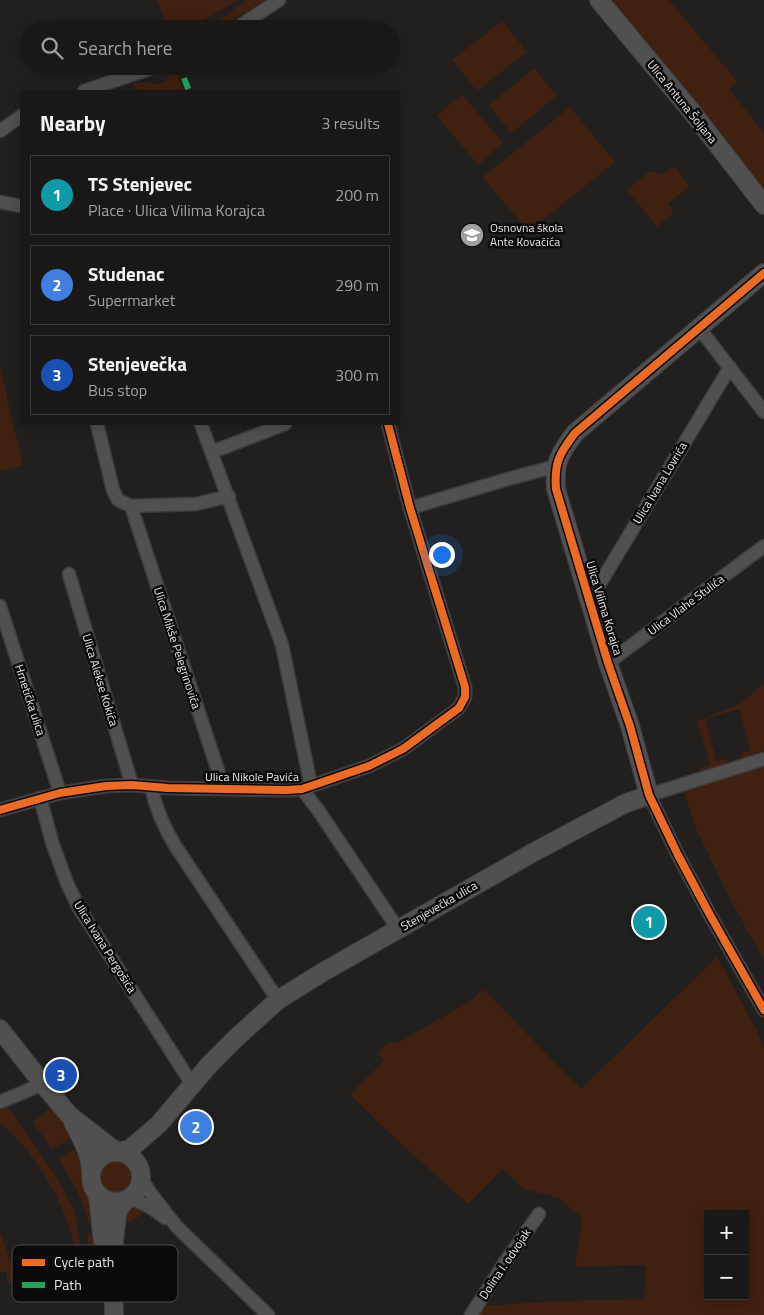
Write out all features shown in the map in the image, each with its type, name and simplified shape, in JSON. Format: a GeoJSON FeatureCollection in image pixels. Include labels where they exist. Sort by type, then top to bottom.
{"type":"FeatureCollection","features":[{"type":"Feature","properties":{"kind":"street"},"geometry":{"type":"LineString","coordinates":[[249,20],[279,0]]}},
{"type":"Feature","properties":{"kind":"street","name":"Ulica Antuna Šoljana"},"geometry":{"type":"LineString","coordinates":[[599,0],[692,112],[764,205]]}},
{"type":"Feature","properties":{"kind":"street"},"geometry":{"type":"LineString","coordinates":[[87,90],[131,75]]}},
{"type":"Feature","properties":{"kind":"street"},"geometry":{"type":"LineString","coordinates":[[0,131],[20,117]]}},
{"type":"Feature","properties":{"kind":"street"},"geometry":{"type":"LineString","coordinates":[[0,202],[20,206]]}},
{"type":"Feature","properties":{"kind":"street","name":"Ulica Vilima Korajca"},"geometry":{"type":"LineString","coordinates":[[764,273],[574,433],[563,449],[555,474],[556,490],[608,663],[630,726],[649,795],[710,915],[764,1010]]}},
{"type":"Feature","properties":{"kind":"street"},"geometry":{"type":"LineString","coordinates":[[699,328],[764,412]]}},
{"type":"Feature","properties":{"kind":"street","name":"Ulica Ivana Lovrića"},"geometry":{"type":"LineString","coordinates":[[588,597],[596,590],[730,367]]}},
{"type":"Feature","properties":{"kind":"street"},"geometry":{"type":"LineString","coordinates":[[97,425],[113,490],[118,500],[131,506],[196,504],[228,496]]}},
{"type":"Feature","properties":{"kind":"street","name":"Ulica Nikole Pavića"},"geometry":{"type":"LineString","coordinates":[[202,425],[282,645],[307,788]]}},
{"type":"Feature","properties":{"kind":"street"},"geometry":{"type":"LineString","coordinates":[[212,452],[282,425]]}},
{"type":"Feature","properties":{"kind":"street","name":"Ulica Nikole Pavića"},"geometry":{"type":"LineString","coordinates":[[0,810],[60,793],[106,786],[132,785],[286,790],[307,788],[369,766],[403,749],[459,708],[465,697],[465,687],[410,508],[388,425]]}},
{"type":"Feature","properties":{"kind":"street"},"geometry":{"type":"LineString","coordinates":[[410,508],[556,466]]}},
{"type":"Feature","properties":{"kind":"street","name":"Ulica Mikše Pelegrinovića"},"geometry":{"type":"LineString","coordinates":[[131,506],[224,789]]}},
{"type":"Feature","properties":{"kind":"street","name":"Ulica Vlahe Stulića"},"geometry":{"type":"LineString","coordinates":[[608,663],[764,546]]}},
{"type":"Feature","properties":{"kind":"street","name":"Ulica Alekse Kokića"},"geometry":{"type":"LineString","coordinates":[[69,574],[132,785]]}},
{"type":"Feature","properties":{"kind":"street","name":"Hrnetićka ulica"},"geometry":{"type":"LineString","coordinates":[[0,606],[60,793]]}},
{"type":"Feature","properties":{"kind":"street","name":"Stenjevečka ulica"},"geometry":{"type":"LineString","coordinates":[[119,1152],[134,1146],[159,1124],[209,1065],[278,1000],[398,929],[624,804],[764,759]]}},
{"type":"Feature","properties":{"kind":"street"},"geometry":{"type":"LineString","coordinates":[[151,787],[166,831],[278,1000]]}},
{"type":"Feature","properties":{"kind":"street"},"geometry":{"type":"LineString","coordinates":[[307,788],[318,810],[398,929]]}},
{"type":"Feature","properties":{"kind":"street","name":"Ulica Ivana Pergošića"},"geometry":{"type":"LineString","coordinates":[[40,798],[53,845],[67,884],[79,908],[192,1084]]}},
{"type":"Feature","properties":{"kind":"street"},"geometry":{"type":"LineString","coordinates":[[0,1029],[70,1115],[110,1147],[124,1153],[137,1162],[149,1192],[177,1227],[268,1315]]}},
{"type":"Feature","properties":{"kind":"street"},"geometry":{"type":"LineString","coordinates":[[0,1102],[43,1084]]}},
{"type":"Feature","properties":{"kind":"street"},"geometry":{"type":"LineString","coordinates":[[70,1115],[88,1151],[92,1170]]}},
{"type":"Feature","properties":{"kind":"street","name":"Stenjevečka ulica"},"geometry":{"type":"LineString","coordinates":[[141,1173],[143,1153],[159,1124]]}},
{"type":"Feature","properties":{"kind":"street"},"geometry":{"type":"LineString","coordinates":[[119,1152],[108,1153],[101,1156],[95,1162],[90,1178],[97,1194],[103,1199],[112,1202],[126,1200],[137,1191],[141,1173]]}},
{"type":"Feature","properties":{"kind":"street"},"geometry":{"type":"LineString","coordinates":[[97,1194],[103,1245]]}},
{"type":"Feature","properties":{"kind":"street"},"geometry":{"type":"LineString","coordinates":[[126,1200],[138,1201],[177,1227]]}},
{"type":"Feature","properties":{"kind":"street"},"geometry":{"type":"LineString","coordinates":[[113,1245],[116,1215],[126,1200]]}},
{"type":"Feature","properties":{"kind":"street","name":"Dolina I. odvojak"},"geometry":{"type":"LineString","coordinates":[[471,1315],[539,1214]]}},
{"type":"Feature","properties":{"kind":"street"},"geometry":{"type":"LineString","coordinates":[[114,1302],[114,1315]]}},
{"type":"Feature","properties":{"kind":"shaded area"},"geometry":{"type":"Polygon","coordinates":[[[157,0],[238,0],[203,20],[165,20],[157,0]]]}},
{"type":"Feature","properties":{"kind":"shaded area"},"geometry":{"type":"Polygon","coordinates":[[[247,0],[265,0],[233,20],[218,20],[247,0]]]}},
{"type":"Feature","properties":{"kind":"shaded area"},"geometry":{"type":"Polygon","coordinates":[[[611,0],[669,0],[737,81],[729,89],[764,133],[764,189],[611,0]]]}},
{"type":"Feature","properties":{"kind":"shaded area"},"geometry":{"type":"Polygon","coordinates":[[[502,21],[527,52],[477,91],[452,60],[502,21]]]}},
{"type":"Feature","properties":{"kind":"shaded area"},"geometry":{"type":"Polygon","coordinates":[[[534,68],[557,96],[511,133],[489,105],[534,68]]]}},
{"type":"Feature","properties":{"kind":"shaded area"},"geometry":{"type":"Polygon","coordinates":[[[168,75],[178,75],[183,90],[137,90],[134,83],[158,84],[165,80],[168,75]]]}},
{"type":"Feature","properties":{"kind":"shaded area"},"geometry":{"type":"Polygon","coordinates":[[[462,94],[503,143],[478,165],[437,116],[462,94]]]}},
{"type":"Feature","properties":{"kind":"shaded area"},"geometry":{"type":"Polygon","coordinates":[[[570,107],[615,162],[528,232],[483,177],[570,107]]]}},
{"type":"Feature","properties":{"kind":"shaded area"},"geometry":{"type":"Polygon","coordinates":[[[674,166],[689,186],[668,204],[674,212],[657,227],[627,190],[649,172],[665,173],[674,166]]]}},
{"type":"Feature","properties":{"kind":"shaded area"},"geometry":{"type":"Polygon","coordinates":[[[0,368],[23,465],[0,471],[0,368]]]}},
{"type":"Feature","properties":{"kind":"shaded area"},"geometry":{"type":"Polygon","coordinates":[[[764,683],[764,750],[741,758],[740,754],[750,750],[739,709],[705,719],[717,762],[728,758],[725,766],[701,771],[700,768],[710,764],[697,721],[737,705],[764,683]]]}},
{"type":"Feature","properties":{"kind":"shaded area"},"geometry":{"type":"Polygon","coordinates":[[[764,766],[764,961],[728,895],[697,831],[684,792],[764,766]]]}},
{"type":"Feature","properties":{"kind":"shaded area"},"geometry":{"type":"Polygon","coordinates":[[[717,957],[756,1029],[764,1048],[764,1315],[477,1315],[484,1306],[555,1301],[644,1299],[646,1265],[575,1267],[582,1218],[559,1198],[524,1189],[503,1168],[468,1204],[401,1144],[350,1094],[384,1061],[377,1053],[387,1043],[397,1043],[472,1000],[483,989],[581,1089],[717,957]]]}},
{"type":"Feature","properties":{"kind":"shaded area"},"geometry":{"type":"Polygon","coordinates":[[[8,1107],[58,1179],[74,1211],[80,1245],[74,1245],[64,1213],[44,1173],[31,1155],[0,1123],[0,1110],[8,1107]]]}},
{"type":"Feature","properties":{"kind":"shaded area"},"geometry":{"type":"Polygon","coordinates":[[[52,1109],[72,1136],[52,1149],[33,1122],[52,1109]]]}},
{"type":"Feature","properties":{"kind":"shaded area"},"geometry":{"type":"Polygon","coordinates":[[[80,1146],[84,1188],[91,1199],[95,1224],[89,1222],[73,1183],[60,1161],[60,1158],[80,1146]]]}},
{"type":"Feature","properties":{"kind":"shaded area"},"geometry":{"type":"Polygon","coordinates":[[[115,1161],[121,1162],[126,1166],[130,1171],[130,1183],[126,1188],[121,1192],[115,1193],[109,1192],[104,1188],[100,1183],[99,1177],[100,1171],[104,1166],[109,1162],[115,1161]]]}},
{"type":"Feature","properties":{"kind":"shaded area"},"geometry":{"type":"Polygon","coordinates":[[[136,1208],[144,1211],[139,1217],[120,1223],[128,1210],[136,1208]]]}},
{"type":"Feature","properties":{"kind":"shaded area"},"geometry":{"type":"Polygon","coordinates":[[[0,1233],[12,1266],[12,1282],[7,1283],[7,1272],[0,1272],[0,1233]]]}},
{"type":"Feature","properties":{"kind":"shaded area"},"geometry":{"type":"Polygon","coordinates":[[[89,1235],[96,1235],[96,1245],[87,1245],[87,1237],[89,1235]]]}},
{"type":"Feature","properties":{"kind":"marked path"},"geometry":{"type":"LineString","coordinates":[[184,78],[189,90]]}},
{"type":"Feature","properties":{"kind":"cycle path"},"geometry":{"type":"LineString","coordinates":[[764,273],[575,433],[559,459],[556,472],[556,489],[608,663],[630,726],[649,795],[710,915],[764,1010]]}},
{"type":"Feature","properties":{"kind":"cycle path"},"geometry":{"type":"LineString","coordinates":[[0,810],[60,793],[106,786],[302,789],[369,766],[403,749],[459,708],[465,697],[465,687],[410,508],[388,425]]}},
{"type":"Feature","properties":{"kind":"place","name":"Osnovna škola Ante Kovačića"},"geometry":{"type":"Point","coordinates":[472,235]}},
{"type":"Feature","properties":{"kind":"place","name":"TS Stenjevec"},"geometry":{"type":"Point","coordinates":[649,922]}},
{"type":"Feature","properties":{"kind":"place","name":"Stenjevečka"},"geometry":{"type":"Point","coordinates":[61,1075]}},
{"type":"Feature","properties":{"kind":"place","name":"Studenac"},"geometry":{"type":"Point","coordinates":[196,1127]}}]}
